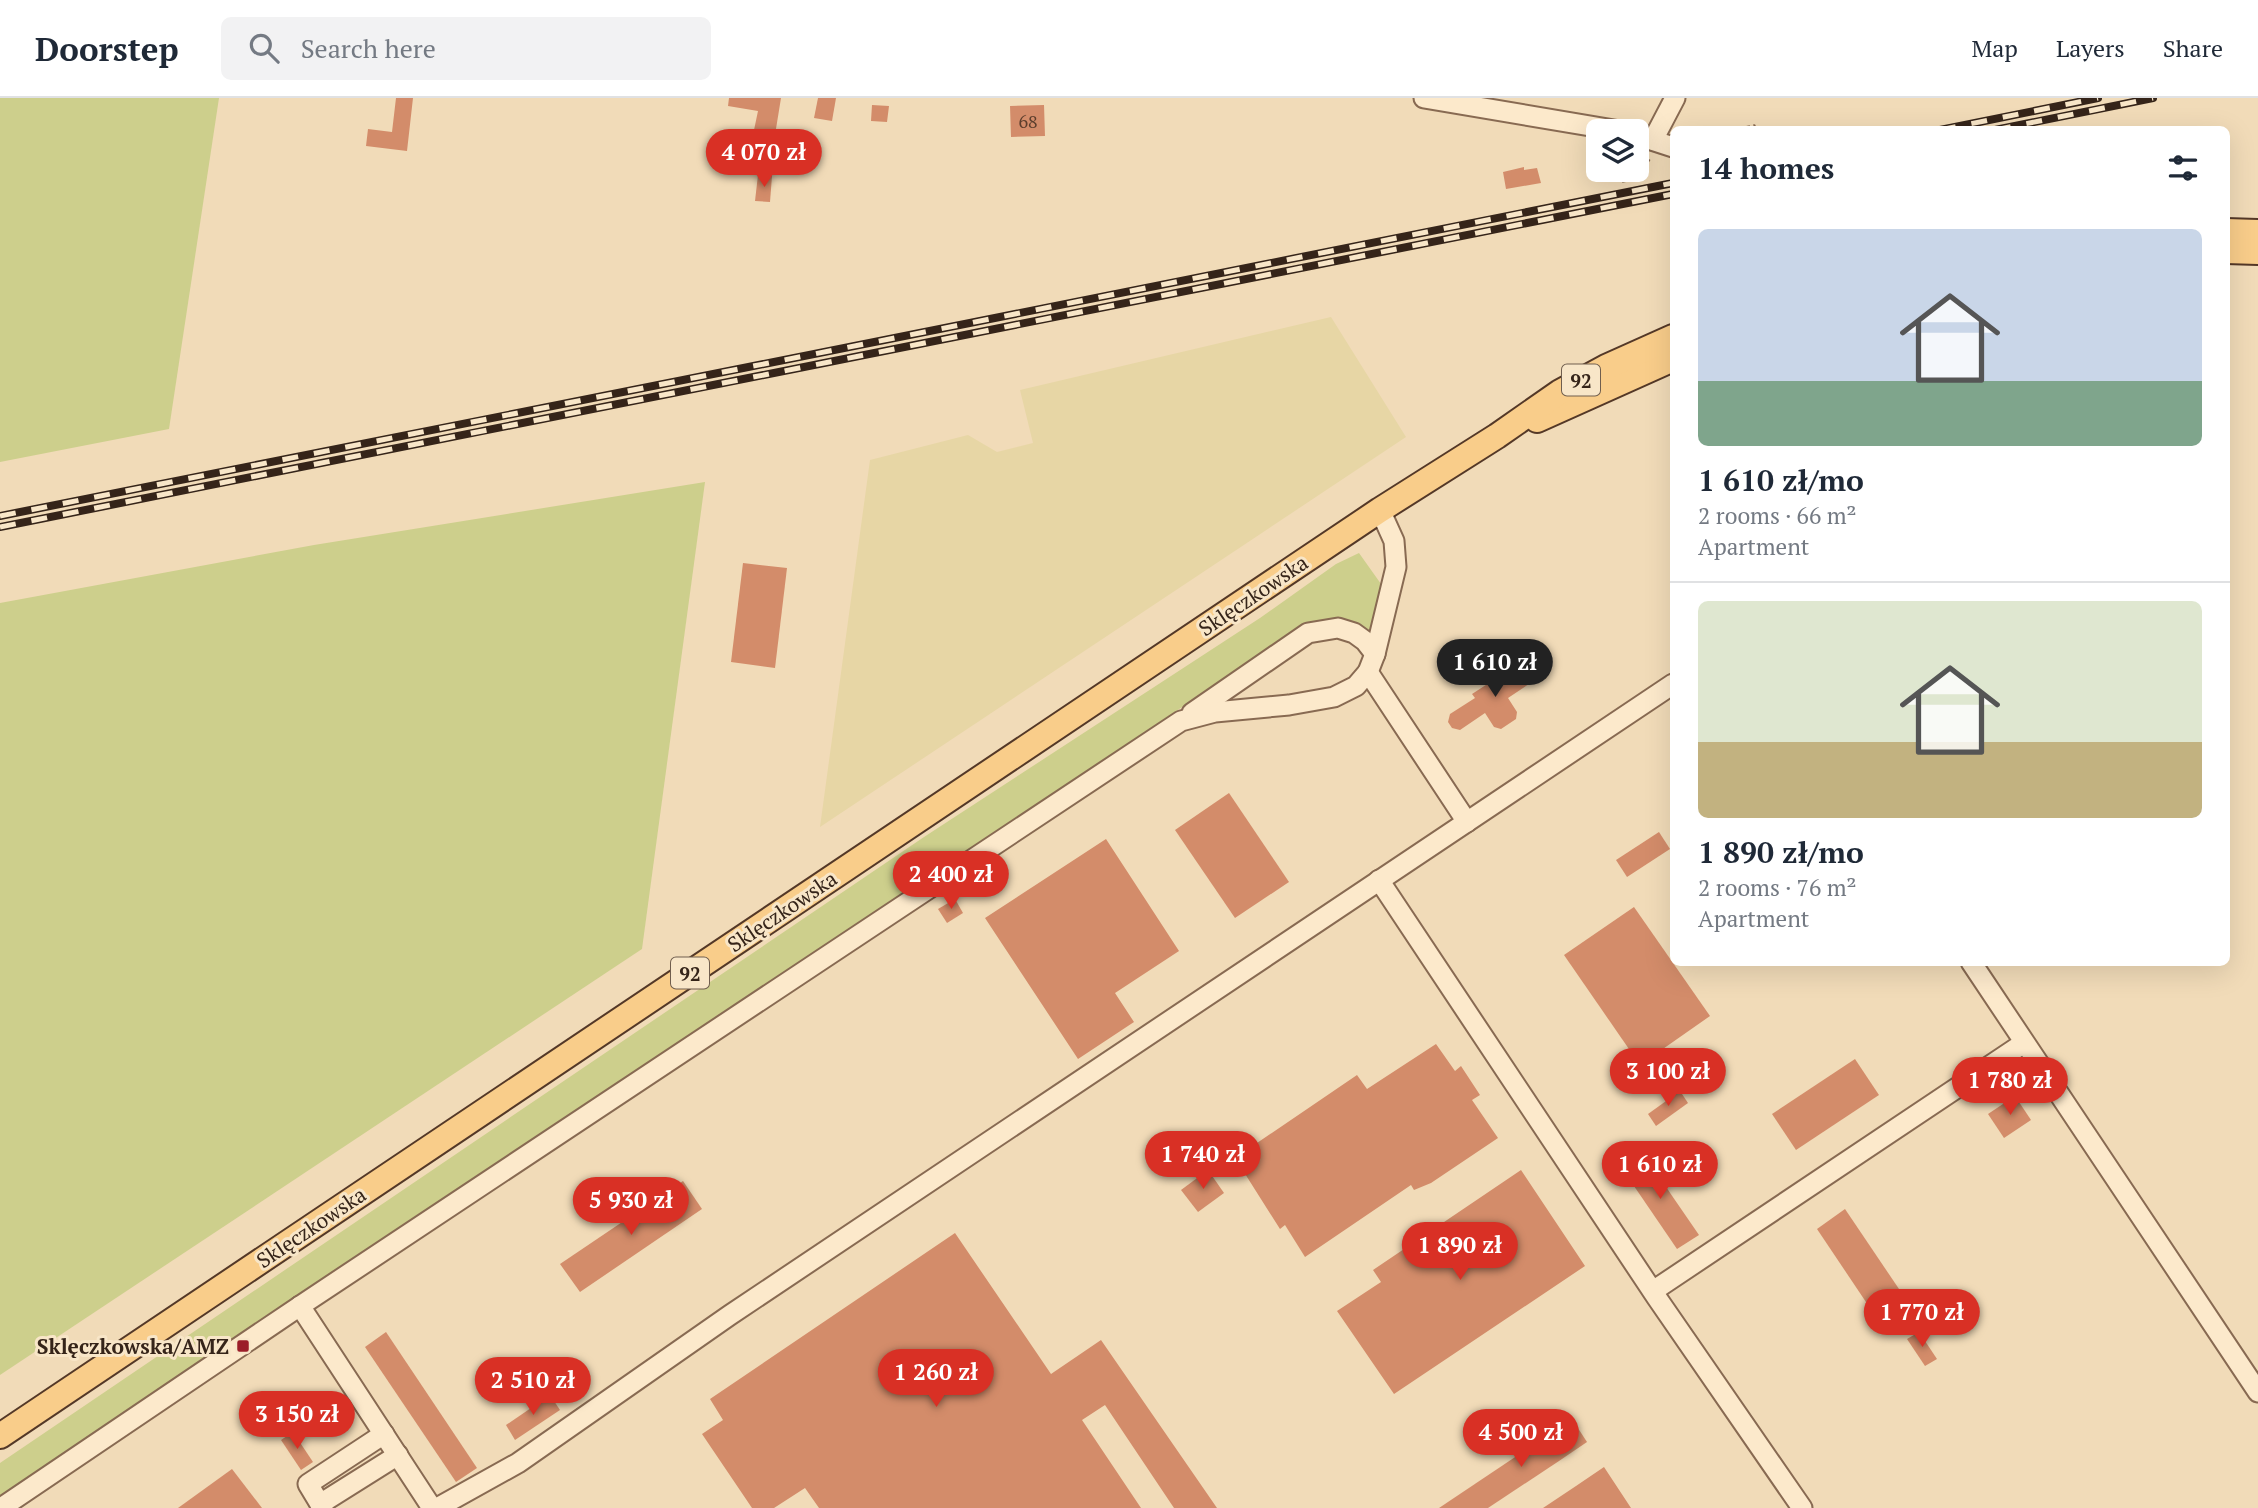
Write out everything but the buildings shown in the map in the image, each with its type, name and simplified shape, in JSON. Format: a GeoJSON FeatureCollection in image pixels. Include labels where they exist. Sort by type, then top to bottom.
{"type":"FeatureCollection","features":[{"type":"Feature","properties":{"kind":"main road"},"geometry":{"type":"LineString","coordinates":[[2230,231],[2258,232]]}},
{"type":"Feature","properties":{"kind":"main road"},"geometry":{"type":"LineString","coordinates":[[2230,251],[2258,251]]}},
{"type":"Feature","properties":{"kind":"main road","name":"Sklęczkowska"},"geometry":{"type":"LineString","coordinates":[[0,1436],[1380,510],[1497,436],[1560,392],[1606,367],[1670,338]]}},
{"type":"Feature","properties":{"kind":"main road","name":"Sklęczkowska"},"geometry":{"type":"LineString","coordinates":[[1497,436],[1670,360]]}},
{"type":"Feature","properties":{"kind":"street"},"geometry":{"type":"LineString","coordinates":[[1424,98],[1464,101],[1586,124]]}},
{"type":"Feature","properties":{"kind":"street"},"geometry":{"type":"LineString","coordinates":[[1655,141],[1675,98]]}},
{"type":"Feature","properties":{"kind":"street"},"geometry":{"type":"LineString","coordinates":[[1181,721],[1215,712],[1289,705],[1334,697],[1356,686],[1372,663],[1396,567],[1394,541],[1380,510]]}},
{"type":"Feature","properties":{"kind":"street"},"geometry":{"type":"LineString","coordinates":[[1,1508],[300,1306],[1181,721],[1308,633],[1338,628],[1354,633],[1365,641],[1372,663],[1468,822]]}},
{"type":"Feature","properties":{"kind":"street"},"geometry":{"type":"LineString","coordinates":[[300,1306],[434,1508],[518,1464],[730,1315],[1670,686]]}},
{"type":"Feature","properties":{"kind":"street"},"geometry":{"type":"LineString","coordinates":[[1380,880],[1653,1292],[1802,1508]]}},
{"type":"Feature","properties":{"kind":"street"},"geometry":{"type":"LineString","coordinates":[[1974,966],[2258,1392]]}},
{"type":"Feature","properties":{"kind":"street"},"geometry":{"type":"LineString","coordinates":[[1653,1292],[2024,1043]]}},
{"type":"Feature","properties":{"kind":"street"},"geometry":{"type":"LineString","coordinates":[[384,1434],[308,1484],[322,1506],[398,1455]]}},
{"type":"Feature","properties":{"kind":"shaded area"},"geometry":{"type":"Polygon","coordinates":[[[1331,317],[1406,437],[820,827],[870,460],[968,435],[997,452],[1033,443],[1020,390],[1331,317]]]}},
{"type":"Feature","properties":{"kind":"green space"},"geometry":{"type":"Polygon","coordinates":[[[0,98],[219,98],[169,429],[0,462],[0,98]]]}},
{"type":"Feature","properties":{"kind":"green space"},"geometry":{"type":"Polygon","coordinates":[[[705,482],[642,949],[0,1375],[0,603],[314,545],[705,482]]]}},
{"type":"Feature","properties":{"kind":"green space"},"geometry":{"type":"Polygon","coordinates":[[[1359,553],[1386,591],[1372,636],[1347,621],[1332,620],[1303,626],[0,1500],[0,1463],[924,837],[1260,618],[1336,564],[1359,553]]]}},
{"type":"Feature","properties":{"kind":"railway"},"geometry":{"type":"LineString","coordinates":[[1960,126],[2098,98]]}},
{"type":"Feature","properties":{"kind":"railway"},"geometry":{"type":"LineString","coordinates":[[2015,126],[2153,98]]}},
{"type":"Feature","properties":{"kind":"railway"},"geometry":{"type":"LineString","coordinates":[[0,516],[1670,184]]}},
{"type":"Feature","properties":{"kind":"railway"},"geometry":{"type":"LineString","coordinates":[[0,527],[1670,195]]}},
{"type":"Feature","properties":{"kind":"place","name":"Sklęczkowska/AMZ"},"geometry":{"type":"Point","coordinates":[243,1346]}}]}
